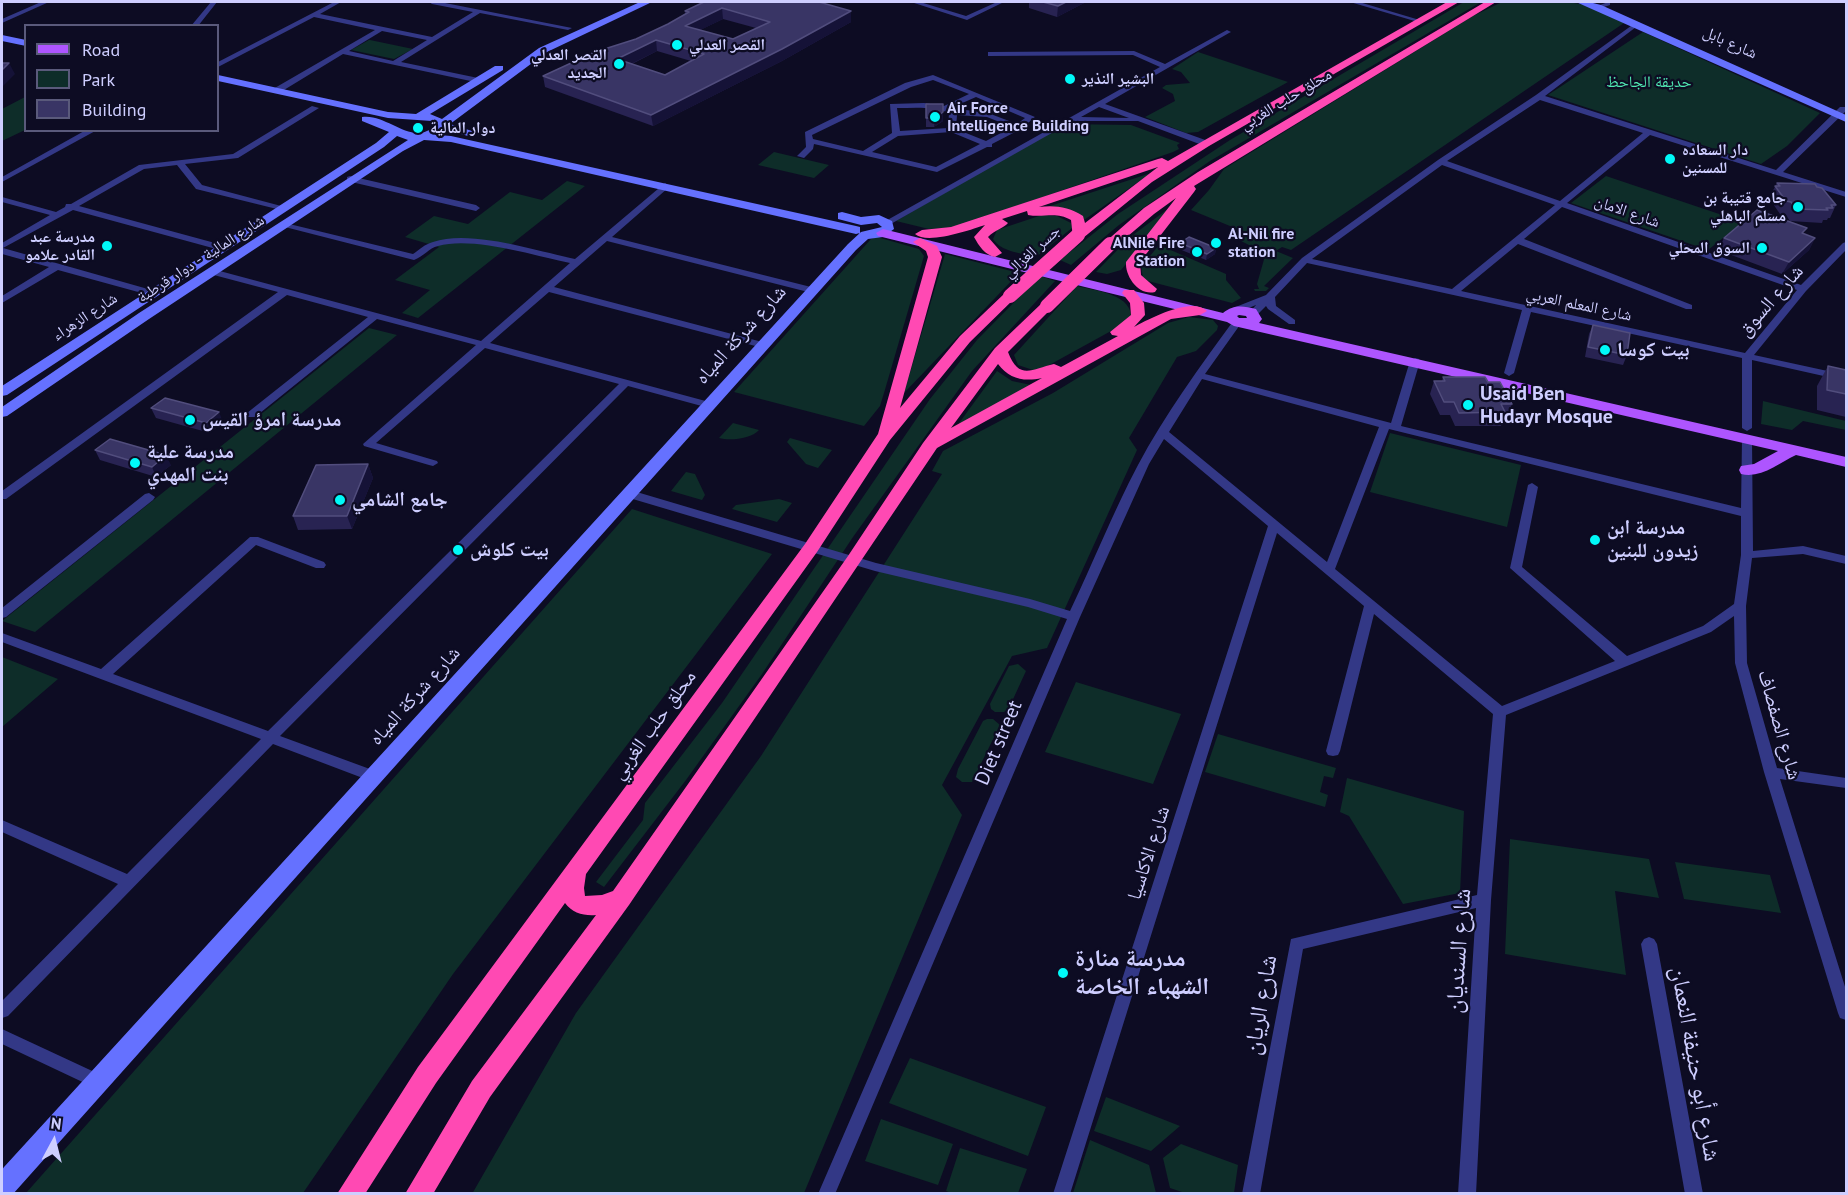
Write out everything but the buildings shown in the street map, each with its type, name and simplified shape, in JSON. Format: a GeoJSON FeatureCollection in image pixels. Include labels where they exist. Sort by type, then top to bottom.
{"type":"FeatureCollection","features":[{"type":"Feature","properties":{"kind":"highway","name":"محلق حلب الغربي"},"geometry":{"type":"LineString","coordinates":[[1078,235],[1148,179],[1205,143],[1454,2]]}},
{"type":"Feature","properties":{"kind":"highway","name":"محلق حلب الغربي"},"geometry":{"type":"LineString","coordinates":[[1000,351],[1110,244],[1149,211],[1202,174],[1491,2]]}},
{"type":"Feature","properties":{"kind":"highway"},"geometry":{"type":"LineString","coordinates":[[921,238],[953,231],[1190,153]]}},
{"type":"Feature","properties":{"kind":"highway"},"geometry":{"type":"LineString","coordinates":[[1150,289],[1136,279],[1132,270],[1133,262],[1202,174]]}},
{"type":"Feature","properties":{"kind":"highway"},"geometry":{"type":"LineString","coordinates":[[995,253],[981,237],[985,231],[991,226],[1042,210],[1070,213],[1078,219],[1078,235]]}},
{"type":"Feature","properties":{"kind":"highway","name":"جسر الغزالي"},"geometry":{"type":"LineString","coordinates":[[1010,296],[1078,235]]}},
{"type":"Feature","properties":{"kind":"highway"},"geometry":{"type":"LineString","coordinates":[[884,437],[935,257],[932,249],[921,238]]}},
{"type":"Feature","properties":{"kind":"highway"},"geometry":{"type":"LineString","coordinates":[[418,1194],[481,1089],[621,898],[929,447],[1000,351],[1007,367],[1018,374],[1037,376],[1044,373],[1134,321],[1138,315],[1137,303],[1129,293]]}},
{"type":"Feature","properties":{"kind":"highway","name":"محلق حلب الغربي"},"geometry":{"type":"LineString","coordinates":[[350,1194],[427,1075],[811,548],[884,437],[965,339],[1010,296]]}},
{"type":"Feature","properties":{"kind":"highway"},"geometry":{"type":"LineString","coordinates":[[929,447],[1167,315],[1200,311]]}},
{"type":"Feature","properties":{"kind":"highway"},"geometry":{"type":"LineString","coordinates":[[580,866],[571,890],[573,898],[579,904],[600,906],[621,898]]}},
{"type":"Feature","properties":{"kind":"main road","name":"شارع الزهراء"},"geometry":{"type":"LineString","coordinates":[[2,392],[380,145],[396,131],[403,121],[416,117],[480,81],[535,45],[623,2]]}},
{"type":"Feature","properties":{"kind":"main road","name":"شارع المالية - دوار قرطبة"},"geometry":{"type":"LineString","coordinates":[[2,413],[350,179],[422,137],[435,133],[454,113],[543,50],[647,2]]}},
{"type":"Feature","properties":{"kind":"main road"},"geometry":{"type":"LineString","coordinates":[[1581,2],[1603,4],[1637,24],[1843,114]]}},
{"type":"Feature","properties":{"kind":"main road","name":"شارع بابل"},"geometry":{"type":"LineString","coordinates":[[1603,4],[1843,114]]}},
{"type":"Feature","properties":{"kind":"main road"},"geometry":{"type":"LineString","coordinates":[[2,31],[24,36]]}},
{"type":"Feature","properties":{"kind":"main road"},"geometry":{"type":"LineString","coordinates":[[2,38],[24,43]]}},
{"type":"Feature","properties":{"kind":"main road"},"geometry":{"type":"LineString","coordinates":[[219,78],[388,115],[435,118],[443,125],[457,131],[873,228]]}},
{"type":"Feature","properties":{"kind":"main road"},"geometry":{"type":"LineString","coordinates":[[219,86],[376,121],[408,137],[452,139],[665,186],[995,253],[1150,289],[1241,318],[1415,361],[1747,433],[1846,451]]}},
{"type":"Feature","properties":{"kind":"main road","name":"شارع شركة المياه"},"geometry":{"type":"LineString","coordinates":[[2,1190],[97,1081],[812,290],[873,228]]}},
{"type":"Feature","properties":{"kind":"main road"},"geometry":{"type":"LineString","coordinates":[[921,238],[1200,311],[1241,318],[1292,322],[1509,373],[1747,433],[1796,450],[1846,462]]}},
{"type":"Feature","properties":{"kind":"main road"},"geometry":{"type":"LineString","coordinates":[[57,356],[76,362]]}},
{"type":"Feature","properties":{"kind":"main road"},"geometry":{"type":"LineString","coordinates":[[1747,470],[1761,468],[1780,456],[1796,450]]}},
{"type":"Feature","properties":{"kind":"street"},"geometry":{"type":"LineString","coordinates":[[2,21],[46,2]]}},
{"type":"Feature","properties":{"kind":"street"},"geometry":{"type":"LineString","coordinates":[[196,24],[214,2]]}},
{"type":"Feature","properties":{"kind":"street"},"geometry":{"type":"LineString","coordinates":[[219,64],[338,2]]}},
{"type":"Feature","properties":{"kind":"street"},"geometry":{"type":"LineString","coordinates":[[432,2],[568,28]]}},
{"type":"Feature","properties":{"kind":"street"},"geometry":{"type":"LineString","coordinates":[[914,2],[967,18],[1001,2]]}},
{"type":"Feature","properties":{"kind":"street"},"geometry":{"type":"LineString","coordinates":[[1353,2],[1420,21]]}},
{"type":"Feature","properties":{"kind":"street"},"geometry":{"type":"LineString","coordinates":[[394,63],[479,10]]}},
{"type":"Feature","properties":{"kind":"street"},"geometry":{"type":"LineString","coordinates":[[313,15],[432,39]]}},
{"type":"Feature","properties":{"kind":"street","name":"Diet street"},"geometry":{"type":"LineString","coordinates":[[826,1194],[1074,617],[1144,464],[1199,375],[1241,318],[1270,297],[1305,260],[1441,162],[1539,97],[1637,24]]}},
{"type":"Feature","properties":{"kind":"street"},"geometry":{"type":"LineString","coordinates":[[276,91],[381,29]]}},
{"type":"Feature","properties":{"kind":"street"},"geometry":{"type":"LineString","coordinates":[[873,228],[1227,32]]}},
{"type":"Feature","properties":{"kind":"street"},"geometry":{"type":"LineString","coordinates":[[342,52],[480,81]]}},
{"type":"Feature","properties":{"kind":"street"},"geometry":{"type":"LineString","coordinates":[[991,54],[1134,53],[1149,62],[1166,66]]}},
{"type":"Feature","properties":{"kind":"street"},"geometry":{"type":"LineString","coordinates":[[801,156],[810,147],[811,141],[808,134],[908,85],[933,77],[1031,117],[1018,127],[937,170],[811,141]]}},
{"type":"Feature","properties":{"kind":"street"},"geometry":{"type":"LineString","coordinates":[[950,110],[976,94]]}},
{"type":"Feature","properties":{"kind":"street"},"geometry":{"type":"LineString","coordinates":[[1539,97],[1846,195]]}},
{"type":"Feature","properties":{"kind":"street"},"geometry":{"type":"LineString","coordinates":[[877,100],[893,106],[939,106],[950,110],[988,115],[1018,127]]}},
{"type":"Feature","properties":{"kind":"street"},"geometry":{"type":"LineString","coordinates":[[1099,104],[1205,143]]}},
{"type":"Feature","properties":{"kind":"street"},"geometry":{"type":"LineString","coordinates":[[893,106],[896,134]]}},
{"type":"Feature","properties":{"kind":"street"},"geometry":{"type":"LineString","coordinates":[[2,246],[69,206],[142,167],[235,156],[315,108]]}},
{"type":"Feature","properties":{"kind":"street"},"geometry":{"type":"LineString","coordinates":[[950,110],[952,130]]}},
{"type":"Feature","properties":{"kind":"street"},"geometry":{"type":"LineString","coordinates":[[1777,173],[1843,114]]}},
{"type":"Feature","properties":{"kind":"street"},"geometry":{"type":"LineString","coordinates":[[1070,119],[1143,120]]}},
{"type":"Feature","properties":{"kind":"street"},"geometry":{"type":"LineString","coordinates":[[865,153],[896,134],[952,130],[998,149]]}},
{"type":"Feature","properties":{"kind":"street"},"geometry":{"type":"LineString","coordinates":[[2,180],[89,132]]}},
{"type":"Feature","properties":{"kind":"street"},"geometry":{"type":"LineString","coordinates":[[1453,292],[1649,132]]}},
{"type":"Feature","properties":{"kind":"street","name":"شارع الامان"},"geometry":{"type":"LineString","coordinates":[[1441,162],[1803,289]]}},
{"type":"Feature","properties":{"kind":"street"},"geometry":{"type":"LineString","coordinates":[[179,163],[194,178],[200,188],[282,209]]}},
{"type":"Feature","properties":{"kind":"street"},"geometry":{"type":"LineString","coordinates":[[350,179],[476,208]]}},
{"type":"Feature","properties":{"kind":"street"},"geometry":{"type":"LineString","coordinates":[[433,463],[368,444],[480,344],[665,186]]}},
{"type":"Feature","properties":{"kind":"street"},"geometry":{"type":"LineString","coordinates":[[2,199],[55,214]]}},
{"type":"Feature","properties":{"kind":"street"},"geometry":{"type":"LineString","coordinates":[[69,206],[223,248]]}},
{"type":"Feature","properties":{"kind":"street"},"geometry":{"type":"LineString","coordinates":[[284,224],[414,257],[438,243],[477,243],[576,262]]}},
{"type":"Feature","properties":{"kind":"street"},"geometry":{"type":"LineString","coordinates":[[605,238],[812,290]]}},
{"type":"Feature","properties":{"kind":"street"},"geometry":{"type":"LineString","coordinates":[[1517,240],[1689,307]]}},
{"type":"Feature","properties":{"kind":"street","name":"شارع السوق"},"geometry":{"type":"LineString","coordinates":[[1747,433],[1747,357],[1803,289],[1846,247]]}},
{"type":"Feature","properties":{"kind":"street"},"geometry":{"type":"LineString","coordinates":[[2,251],[152,293]]}},
{"type":"Feature","properties":{"kind":"street","name":"شارع المعلم العربي"},"geometry":{"type":"LineString","coordinates":[[1305,260],[1846,378]]}},
{"type":"Feature","properties":{"kind":"street"},"geometry":{"type":"LineString","coordinates":[[2,300],[56,267]]}},
{"type":"Feature","properties":{"kind":"street"},"geometry":{"type":"LineString","coordinates":[[213,272],[708,405]]}},
{"type":"Feature","properties":{"kind":"street"},"geometry":{"type":"LineString","coordinates":[[546,288],[763,345]]}},
{"type":"Feature","properties":{"kind":"street"},"geometry":{"type":"LineString","coordinates":[[2,496],[285,292]]}},
{"type":"Feature","properties":{"kind":"street"},"geometry":{"type":"LineString","coordinates":[[1241,318],[1270,297]]}},
{"type":"Feature","properties":{"kind":"street"},"geometry":{"type":"LineString","coordinates":[[1270,297],[1271,307],[1292,322]]}},
{"type":"Feature","properties":{"kind":"street"},"geometry":{"type":"LineString","coordinates":[[1509,373],[1527,309]]}},
{"type":"Feature","properties":{"kind":"street"},"geometry":{"type":"LineString","coordinates":[[251,415],[375,316]]}},
{"type":"Feature","properties":{"kind":"street"},"geometry":{"type":"LineString","coordinates":[[1329,571],[1415,361]]}},
{"type":"Feature","properties":{"kind":"street"},"geometry":{"type":"LineString","coordinates":[[1199,375],[1390,426],[1746,513]]}},
{"type":"Feature","properties":{"kind":"street"},"geometry":{"type":"LineString","coordinates":[[2,1011],[270,738],[626,383]]}},
{"type":"Feature","properties":{"kind":"street"},"geometry":{"type":"LineString","coordinates":[[1162,432],[1500,712],[1707,629],[1740,606]]}},
{"type":"Feature","properties":{"kind":"street","name":"شارع الصفصاف"},"geometry":{"type":"LineString","coordinates":[[1747,433],[1747,555],[1740,606],[1741,663],[1771,772],[1846,1013]]}},
{"type":"Feature","properties":{"kind":"street"},"geometry":{"type":"LineString","coordinates":[[1532,487],[1516,568],[1625,662]]}},
{"type":"Feature","properties":{"kind":"street"},"geometry":{"type":"LineString","coordinates":[[630,494],[854,560],[931,581],[1030,603],[1074,617]]}},
{"type":"Feature","properties":{"kind":"street"},"geometry":{"type":"LineString","coordinates":[[2,614],[149,497]]}},
{"type":"Feature","properties":{"kind":"street","name":"شارع الاكاسيا"},"geometry":{"type":"LineString","coordinates":[[1061,1194],[1274,525]]}},
{"type":"Feature","properties":{"kind":"street"},"geometry":{"type":"LineString","coordinates":[[103,675],[254,540],[320,565]]}},
{"type":"Feature","properties":{"kind":"street"},"geometry":{"type":"LineString","coordinates":[[1747,555],[1803,550],[1846,560]]}},
{"type":"Feature","properties":{"kind":"street"},"geometry":{"type":"LineString","coordinates":[[1334,751],[1371,605]]}},
{"type":"Feature","properties":{"kind":"street"},"geometry":{"type":"LineString","coordinates":[[2,637],[373,776]]}},
{"type":"Feature","properties":{"kind":"street","name":"شارع السنديان"},"geometry":{"type":"LineString","coordinates":[[1467,1194],[1484,900],[1500,712]]}},
{"type":"Feature","properties":{"kind":"street"},"geometry":{"type":"LineString","coordinates":[[1771,772],[1846,783]]}},
{"type":"Feature","properties":{"kind":"street"},"geometry":{"type":"LineString","coordinates":[[2,826],[129,882]]}},
{"type":"Feature","properties":{"kind":"street","name":"شارع الريان"},"geometry":{"type":"LineString","coordinates":[[1251,1194],[1296,944],[1484,900]]}},
{"type":"Feature","properties":{"kind":"street","name":"شارع أبو حنيفة النعمان"},"geometry":{"type":"LineString","coordinates":[[1649,944],[1694,1194]]}},
{"type":"Feature","properties":{"kind":"street"},"geometry":{"type":"LineString","coordinates":[[2,1036],[97,1081]]}},
{"type":"Feature","properties":{"kind":"green space"},"geometry":{"type":"Polygon","coordinates":[[[1464,2],[1481,2],[1210,161],[1119,225],[1071,265],[1060,260],[1118,214],[1230,140],[1464,2]]]}},
{"type":"Feature","properties":{"kind":"green space"},"geometry":{"type":"Polygon","coordinates":[[[1502,2],[1568,2],[1586,5],[1624,23],[1291,250],[1282,247],[1276,251],[1293,258],[1264,286],[1269,288],[1266,291],[1255,291],[1254,289],[1259,289],[1257,284],[1265,256],[1263,252],[1239,240],[1247,233],[1191,210],[1224,169],[1473,16],[1502,2]]]}},
{"type":"Feature","properties":{"kind":"green space","name":"حديقة الجاحظ"},"geometry":{"type":"Polygon","coordinates":[[[1643,32],[1820,113],[1787,146],[1761,164],[1548,95],[1643,32]]]}},
{"type":"Feature","properties":{"kind":"green space"},"geometry":{"type":"Polygon","coordinates":[[[369,40],[413,49],[394,59],[351,50],[369,40]]]}},
{"type":"Feature","properties":{"kind":"green space"},"geometry":{"type":"Polygon","coordinates":[[[1198,52],[1288,82],[1198,132],[1186,133],[1145,117],[1175,101],[1173,94],[1162,88],[1166,85],[1190,83],[1181,72],[1172,69],[1198,52]]]}},
{"type":"Feature","properties":{"kind":"green space"},"geometry":{"type":"Polygon","coordinates":[[[24,98],[24,130],[2,141],[2,109],[24,98]]]}},
{"type":"Feature","properties":{"kind":"green space"},"geometry":{"type":"Polygon","coordinates":[[[1064,124],[1131,125],[1180,143],[1177,145],[1179,149],[956,227],[929,229],[896,221],[1064,124]]]}},
{"type":"Feature","properties":{"kind":"green space"},"geometry":{"type":"Polygon","coordinates":[[[774,152],[829,165],[814,178],[758,165],[774,152]]]}},
{"type":"Feature","properties":{"kind":"green space"},"geometry":{"type":"Polygon","coordinates":[[[1151,173],[1084,220],[1082,216],[1047,207],[1151,173]]]}},
{"type":"Feature","properties":{"kind":"green space"},"geometry":{"type":"Polygon","coordinates":[[[1606,176],[1743,222],[1708,250],[1571,203],[1606,176]]]}},
{"type":"Feature","properties":{"kind":"green space"},"geometry":{"type":"Polygon","coordinates":[[[567,181],[585,186],[418,318],[402,313],[430,290],[395,280],[439,247],[405,237],[434,216],[468,224],[510,192],[542,200],[567,181]]]}},
{"type":"Feature","properties":{"kind":"green space"},"geometry":{"type":"Polygon","coordinates":[[[1181,199],[1121,270],[1107,274],[1096,272],[1129,238],[1181,199]]]}},
{"type":"Feature","properties":{"kind":"green space"},"geometry":{"type":"Polygon","coordinates":[[[1042,215],[1057,216],[1071,223],[1072,228],[1036,257],[1001,247],[993,239],[997,230],[1042,215]]]}},
{"type":"Feature","properties":{"kind":"green space"},"geometry":{"type":"Polygon","coordinates":[[[877,237],[919,249],[924,256],[880,406],[864,426],[734,392],[871,239],[877,237]]]}},
{"type":"Feature","properties":{"kind":"green space"},"geometry":{"type":"Polygon","coordinates":[[[1159,245],[1226,274],[1226,280],[1241,298],[1232,303],[1148,281],[1143,277],[1141,267],[1159,245]]]}},
{"type":"Feature","properties":{"kind":"green space"},"geometry":{"type":"Polygon","coordinates":[[[945,254],[1019,273],[904,393],[945,254]]]}},
{"type":"Feature","properties":{"kind":"green space"},"geometry":{"type":"Polygon","coordinates":[[[1040,276],[1055,281],[972,371],[853,537],[762,674],[686,780],[604,887],[596,882],[643,820],[645,803],[722,703],[930,399],[977,340],[1040,276]]]}},
{"type":"Feature","properties":{"kind":"green space"},"geometry":{"type":"Polygon","coordinates":[[[1077,286],[1120,299],[1130,311],[1131,320],[1042,369],[1033,370],[1018,365],[1014,355],[1077,286]]]}},
{"type":"Feature","properties":{"kind":"green space"},"geometry":{"type":"Polygon","coordinates":[[[1189,317],[1213,320],[1218,326],[1217,330],[1196,351],[1177,357],[1129,438],[1137,450],[1047,648],[1012,656],[942,785],[962,815],[804,1193],[472,1194],[576,1013],[761,756],[942,474],[932,471],[943,451],[1053,393],[1168,323],[1189,317]]]}},
{"type":"Feature","properties":{"kind":"green space"},"geometry":{"type":"Polygon","coordinates":[[[369,328],[397,335],[35,632],[2,621],[369,328]]]}},
{"type":"Feature","properties":{"kind":"green space"},"geometry":{"type":"Polygon","coordinates":[[[997,371],[1012,381],[1036,386],[957,426],[997,371]]]}},
{"type":"Feature","properties":{"kind":"green space"},"geometry":{"type":"Polygon","coordinates":[[[1763,401],[1846,421],[1846,430],[1803,421],[1792,430],[1761,424],[1763,401]]]}},
{"type":"Feature","properties":{"kind":"green space"},"geometry":{"type":"Polygon","coordinates":[[[733,423],[759,430],[740,439],[719,438],[733,423]]]}},
{"type":"Feature","properties":{"kind":"green space"},"geometry":{"type":"Polygon","coordinates":[[[1390,433],[1521,465],[1507,527],[1370,492],[1390,433]]]}},
{"type":"Feature","properties":{"kind":"green space"},"geometry":{"type":"Polygon","coordinates":[[[790,438],[832,450],[818,468],[806,464],[787,442],[790,438]]]}},
{"type":"Feature","properties":{"kind":"green space"},"geometry":{"type":"Polygon","coordinates":[[[686,472],[695,474],[705,495],[702,500],[671,491],[686,472]]]}},
{"type":"Feature","properties":{"kind":"green space"},"geometry":{"type":"Polygon","coordinates":[[[779,499],[792,503],[777,522],[732,509],[736,505],[779,499]]]}},
{"type":"Feature","properties":{"kind":"green space"},"geometry":{"type":"Polygon","coordinates":[[[632,509],[772,554],[453,974],[303,1193],[26,1193],[632,509]]]}},
{"type":"Feature","properties":{"kind":"green space"},"geometry":{"type":"Polygon","coordinates":[[[2,657],[58,679],[2,727],[2,657]]]}},
{"type":"Feature","properties":{"kind":"green space"},"geometry":{"type":"Polygon","coordinates":[[[1018,664],[1026,671],[1009,708],[1004,712],[995,712],[991,709],[990,704],[1009,666],[1018,664]]]}},
{"type":"Feature","properties":{"kind":"green space"},"geometry":{"type":"Polygon","coordinates":[[[1076,682],[1181,714],[1153,784],[1045,752],[1076,682]]]}},
{"type":"Feature","properties":{"kind":"green space"},"geometry":{"type":"Polygon","coordinates":[[[993,719],[1000,725],[972,782],[962,782],[956,777],[958,769],[983,721],[993,719]]]}},
{"type":"Feature","properties":{"kind":"green space"},"geometry":{"type":"Polygon","coordinates":[[[1218,734],[1336,768],[1333,778],[1324,776],[1320,792],[1328,795],[1325,807],[1205,772],[1218,734]]]}},
{"type":"Feature","properties":{"kind":"green space"},"geometry":{"type":"Polygon","coordinates":[[[1347,778],[1464,811],[1460,893],[1403,904],[1349,816],[1340,812],[1347,778]]]}},
{"type":"Feature","properties":{"kind":"green space"},"geometry":{"type":"Polygon","coordinates":[[[1510,839],[1649,859],[1659,898],[1615,891],[1626,975],[1505,954],[1510,839]]]}},
{"type":"Feature","properties":{"kind":"green space"},"geometry":{"type":"Polygon","coordinates":[[[1675,862],[1770,875],[1781,913],[1684,899],[1675,862]]]}},
{"type":"Feature","properties":{"kind":"green space"},"geometry":{"type":"Polygon","coordinates":[[[910,1058],[1046,1107],[1028,1156],[889,1103],[910,1058]]]}},
{"type":"Feature","properties":{"kind":"green space"},"geometry":{"type":"Polygon","coordinates":[[[1106,1097],[1180,1126],[1151,1151],[1094,1131],[1106,1097]]]}},
{"type":"Feature","properties":{"kind":"green space"},"geometry":{"type":"Polygon","coordinates":[[[881,1119],[953,1144],[938,1185],[865,1161],[881,1119]]]}},
{"type":"Feature","properties":{"kind":"green space"},"geometry":{"type":"Polygon","coordinates":[[[1090,1140],[1149,1165],[1156,1193],[1073,1193],[1090,1140]]]}},
{"type":"Feature","properties":{"kind":"green space"},"geometry":{"type":"Polygon","coordinates":[[[1181,1144],[1238,1165],[1234,1193],[1185,1193],[1170,1188],[1163,1158],[1181,1144]]]}},
{"type":"Feature","properties":{"kind":"green space"},"geometry":{"type":"Polygon","coordinates":[[[960,1148],[1027,1169],[1018,1193],[954,1194],[946,1191],[960,1148]]]}},
{"type":"Feature","properties":{"kind":"place","name":"القصر العدلي"},"geometry":{"type":"Point","coordinates":[677,45]}},
{"type":"Feature","properties":{"kind":"place","name":"القصر العدلي الجديد"},"geometry":{"type":"Point","coordinates":[619,64]}},
{"type":"Feature","properties":{"kind":"place","name":"البشير النذير"},"geometry":{"type":"Point","coordinates":[1070,79]}},
{"type":"Feature","properties":{"kind":"place","name":"Air Force Intelligence Building"},"geometry":{"type":"Point","coordinates":[935,117]}},
{"type":"Feature","properties":{"kind":"place","name":"دوار المالية"},"geometry":{"type":"Point","coordinates":[418,128]}},
{"type":"Feature","properties":{"kind":"place","name":"دار السعاده للمسنين"},"geometry":{"type":"Point","coordinates":[1670,159]}},
{"type":"Feature","properties":{"kind":"place","name":"جامع قتيبة بن مسلم الباهلي"},"geometry":{"type":"Point","coordinates":[1798,207]}},
{"type":"Feature","properties":{"kind":"place","name":"Al-Nil fire station"},"geometry":{"type":"Point","coordinates":[1216,243]}},
{"type":"Feature","properties":{"kind":"place","name":"مدرسة عبد القادر علامو"},"geometry":{"type":"Point","coordinates":[107,246]}},
{"type":"Feature","properties":{"kind":"place","name":"السوق المحلي"},"geometry":{"type":"Point","coordinates":[1762,248]}},
{"type":"Feature","properties":{"kind":"place","name":"AlNile Fire Station"},"geometry":{"type":"Point","coordinates":[1197,252]}},
{"type":"Feature","properties":{"kind":"place","name":"بيت كوسا"},"geometry":{"type":"Point","coordinates":[1605,350]}},
{"type":"Feature","properties":{"kind":"place","name":"Usaid Ben Hudayr Mosque"},"geometry":{"type":"Point","coordinates":[1468,405]}},
{"type":"Feature","properties":{"kind":"place","name":"مدرسة امرؤ القيس"},"geometry":{"type":"Point","coordinates":[190,420]}},
{"type":"Feature","properties":{"kind":"place","name":"مدرسة علية بنت المهدي"},"geometry":{"type":"Point","coordinates":[135,463]}},
{"type":"Feature","properties":{"kind":"place","name":"جامع الشامي"},"geometry":{"type":"Point","coordinates":[340,500]}},
{"type":"Feature","properties":{"kind":"place","name":"مدرسة ابن زيدون للبنين"},"geometry":{"type":"Point","coordinates":[1595,540]}},
{"type":"Feature","properties":{"kind":"place","name":"بيت كلوش"},"geometry":{"type":"Point","coordinates":[458,550]}},
{"type":"Feature","properties":{"kind":"place","name":"مدرسة منارة الشهباء الخاصة"},"geometry":{"type":"Point","coordinates":[1063,973]}}]}
